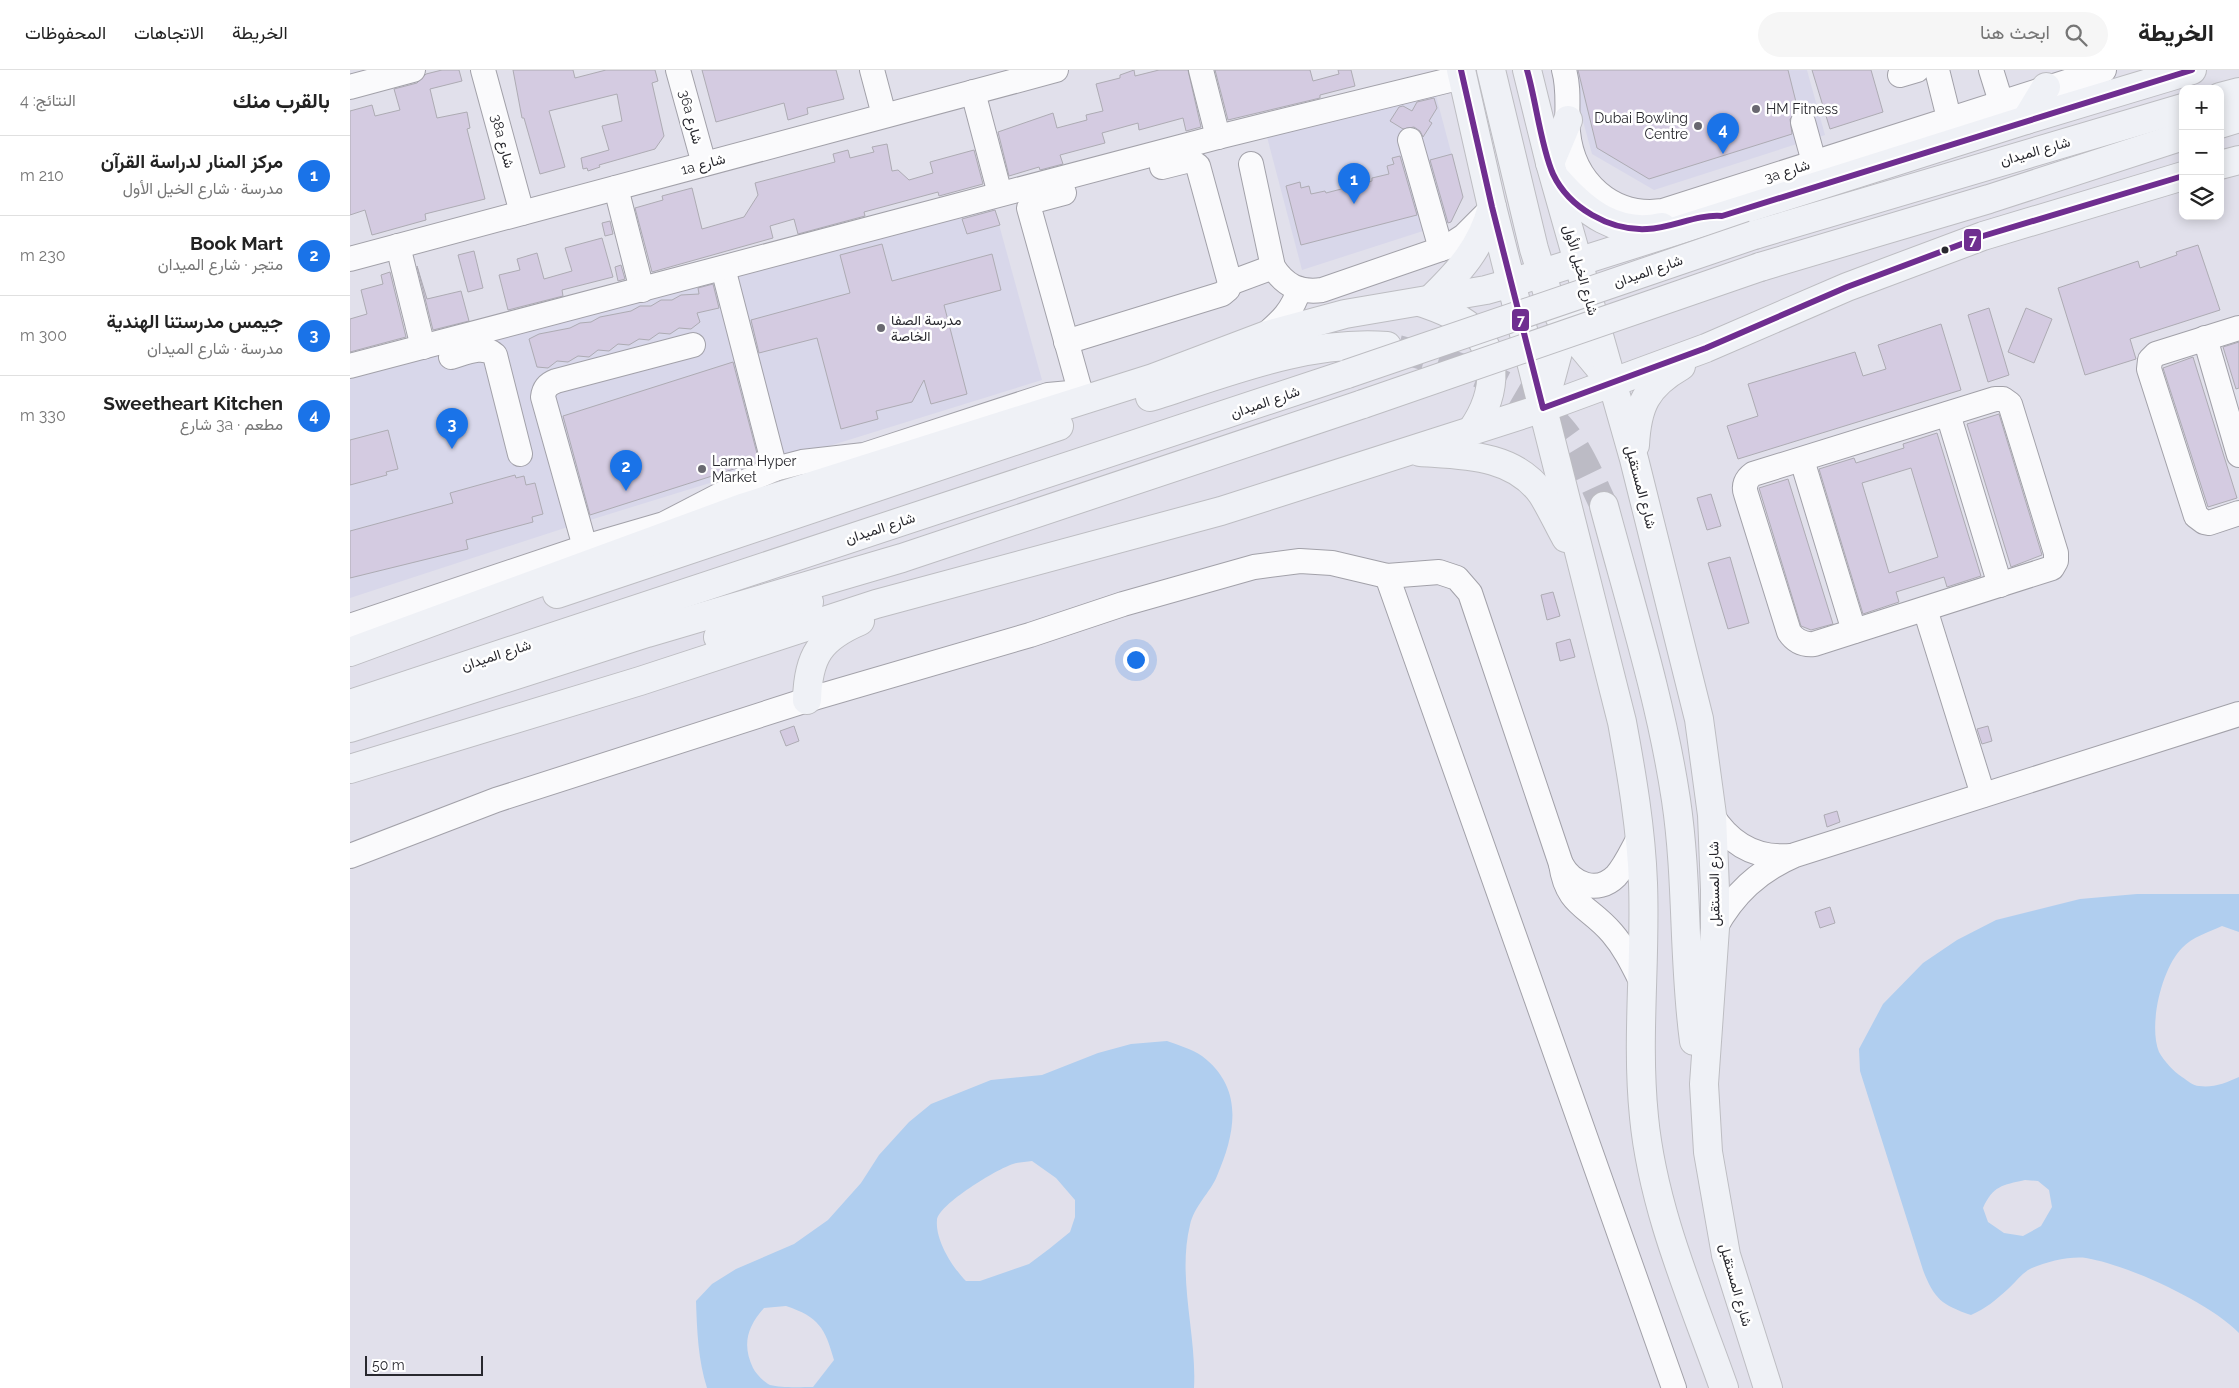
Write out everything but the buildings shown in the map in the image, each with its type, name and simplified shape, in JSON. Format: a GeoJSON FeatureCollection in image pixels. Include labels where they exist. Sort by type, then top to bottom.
{"type":"FeatureCollection","features":[{"type":"Feature","properties":{"kind":"main road"},"geometry":{"type":"LineString","coordinates":[[1491,70],[1541,274],[1563,333]]}},
{"type":"Feature","properties":{"kind":"main road","name":"شارع الخيل الأول"},"geometry":{"type":"LineString","coordinates":[[1527,70],[1552,170],[1588,295],[1606,385]]}},
{"type":"Feature","properties":{"kind":"main road"},"geometry":{"type":"LineString","coordinates":[[350,652],[745,507],[1087,395],[1154,378],[1264,336],[1345,314],[1425,301],[1511,283],[2026,120],[2192,70]]}},
{"type":"Feature","properties":{"kind":"main road"},"geometry":{"type":"LineString","coordinates":[[1462,74],[1492,207],[1622,722],[1640,836],[1643,885],[1641,1081],[1649,1155],[1668,1228],[1724,1388]]}},
{"type":"Feature","properties":{"kind":"main road"},"geometry":{"type":"LineString","coordinates":[[2026,120],[2052,79]]}},
{"type":"Feature","properties":{"kind":"main road"},"geometry":{"type":"LineString","coordinates":[[2224,96],[2239,92]]}},
{"type":"Feature","properties":{"kind":"main road","name":"شارع الميدان"},"geometry":{"type":"LineString","coordinates":[[350,704],[1347,374],[1754,235],[2179,109]]}},
{"type":"Feature","properties":{"kind":"main road"},"geometry":{"type":"LineString","coordinates":[[2224,123],[2239,118]]}},
{"type":"Feature","properties":{"kind":"main road"},"geometry":{"type":"LineString","coordinates":[[1568,120],[1552,170],[1579,204],[1592,215],[1623,227],[1655,229],[1698,216],[1722,216]]}},
{"type":"Feature","properties":{"kind":"main road"},"geometry":{"type":"LineString","coordinates":[[2224,138],[2239,136]]}},
{"type":"Feature","properties":{"kind":"main road","name":"شارع الميدان"},"geometry":{"type":"LineString","coordinates":[[350,728],[637,636],[902,558],[1363,404],[1760,267],[1989,199],[2179,137]]}},
{"type":"Feature","properties":{"kind":"main road"},"geometry":{"type":"LineString","coordinates":[[2224,164],[2239,160]]}},
{"type":"Feature","properties":{"kind":"main road"},"geometry":{"type":"LineString","coordinates":[[350,769],[640,681],[876,604],[1202,517],[1543,408],[1706,348],[1847,288],[1983,236],[2179,177]]}},
{"type":"Feature","properties":{"kind":"main road"},"geometry":{"type":"LineString","coordinates":[[1425,301],[1468,262],[1487,227],[1492,207]]}},
{"type":"Feature","properties":{"kind":"main road"},"geometry":{"type":"LineString","coordinates":[[1472,430],[1492,412],[1515,398],[1535,378],[1599,280],[1615,269],[1703,235],[1717,225],[1722,216]]}},
{"type":"Feature","properties":{"kind":"main road"},"geometry":{"type":"LineString","coordinates":[[1543,408],[1572,300],[1578,262]]}},
{"type":"Feature","properties":{"kind":"main road"},"geometry":{"type":"LineString","coordinates":[[1511,283],[1563,333],[1606,385]]}},
{"type":"Feature","properties":{"kind":"main road"},"geometry":{"type":"LineString","coordinates":[[1425,301],[1461,319],[1472,328],[1487,351],[1492,372],[1491,392],[1487,406],[1472,430]]}},
{"type":"Feature","properties":{"kind":"main road"},"geometry":{"type":"LineString","coordinates":[[486,601],[499,606],[513,607],[626,572],[1081,419],[1294,353],[1336,345],[1387,346]]}},
{"type":"Feature","properties":{"kind":"main road"},"geometry":{"type":"LineString","coordinates":[[1634,459],[1638,416],[1651,389],[1662,378],[1706,348]]}},
{"type":"Feature","properties":{"kind":"main road","name":"شارع المستقبل"},"geometry":{"type":"LineString","coordinates":[[1606,385],[1634,459],[1692,688],[1704,751],[1712,815],[1715,928],[1704,1084],[1708,1152],[1718,1221],[1735,1289],[1768,1388]]}},
{"type":"Feature","properties":{"kind":"main road"},"geometry":{"type":"LineString","coordinates":[[1405,451],[1479,457],[1509,466],[1527,478],[1542,494],[1586,577]]}},
{"type":"Feature","properties":{"kind":"main road"},"geometry":{"type":"LineString","coordinates":[[626,572],[636,578],[648,578],[934,499],[950,496],[962,501]]}},
{"type":"Feature","properties":{"kind":"main road"},"geometry":{"type":"LineString","coordinates":[[1604,506],[1656,703],[1671,768],[1682,858],[1692,1026],[1704,1084]]}},
{"type":"Feature","properties":{"kind":"main road"},"geometry":{"type":"LineString","coordinates":[[640,681],[652,665],[668,655],[880,574],[892,568],[902,558]]}},
{"type":"Feature","properties":{"kind":"main road"},"geometry":{"type":"LineString","coordinates":[[807,700],[808,676],[822,646],[834,635],[868,617],[876,604]]}},
{"type":"Feature","properties":{"kind":"street"},"geometry":{"type":"LineString","coordinates":[[350,87],[413,70]]}},
{"type":"Feature","properties":{"kind":"street","name":"38a شارع"},"geometry":{"type":"LineString","coordinates":[[483,70],[522,213]]}},
{"type":"Feature","properties":{"kind":"street","name":"36a شارع"},"geometry":{"type":"LineString","coordinates":[[678,70],[704,164]]}},
{"type":"Feature","properties":{"kind":"street"},"geometry":{"type":"LineString","coordinates":[[872,70],[884,115]]}},
{"type":"Feature","properties":{"kind":"street","name":"1a شارع"},"geometry":{"type":"LineString","coordinates":[[350,259],[1056,70]]}},
{"type":"Feature","properties":{"kind":"street"},"geometry":{"type":"LineString","coordinates":[[1201,70],[1218,137]]}},
{"type":"Feature","properties":{"kind":"street","name":"3a شارع"},"geometry":{"type":"LineString","coordinates":[[1564,70],[1568,97],[1570,144],[1584,179],[1604,199],[1615,206],[1638,212],[1663,211],[2001,102],[2052,79],[2104,70]]}},
{"type":"Feature","properties":{"kind":"street"},"geometry":{"type":"LineString","coordinates":[[1937,70],[1949,118]]}},
{"type":"Feature","properties":{"kind":"street"},"geometry":{"type":"LineString","coordinates":[[1991,70],[2001,102]]}},
{"type":"Feature","properties":{"kind":"street"},"geometry":{"type":"LineString","coordinates":[[350,366],[1462,74]]}},
{"type":"Feature","properties":{"kind":"street"},"geometry":{"type":"LineString","coordinates":[[973,92],[1000,194]]}},
{"type":"Feature","properties":{"kind":"street"},"geometry":{"type":"LineString","coordinates":[[1803,122],[1814,162]]}},
{"type":"Feature","properties":{"kind":"street"},"geometry":{"type":"LineString","coordinates":[[1410,140],[1444,248]]}},
{"type":"Feature","properties":{"kind":"street"},"geometry":{"type":"LineString","coordinates":[[350,626],[585,547],[664,524],[749,480],[775,469],[802,462],[864,455],[1048,394],[1087,395],[1066,342],[1028,208],[1034,201],[1190,160],[1194,161],[1198,166],[1230,283],[1228,289],[1222,294],[1066,342]]}},
{"type":"Feature","properties":{"kind":"street"},"geometry":{"type":"LineString","coordinates":[[1251,164],[1274,267],[1280,277],[1299,289],[1310,291],[1322,290],[1444,248],[1479,223],[1492,207]]}},
{"type":"Feature","properties":{"kind":"street"},"geometry":{"type":"LineString","coordinates":[[616,188],[642,290]]}},
{"type":"Feature","properties":{"kind":"street"},"geometry":{"type":"LineString","coordinates":[[398,246],[423,347]]}},
{"type":"Feature","properties":{"kind":"street"},"geometry":{"type":"LineString","coordinates":[[1230,283],[1274,267]]}},
{"type":"Feature","properties":{"kind":"street"},"geometry":{"type":"LineString","coordinates":[[723,268],[775,469]]}},
{"type":"Feature","properties":{"kind":"street"},"geometry":{"type":"LineString","coordinates":[[1264,336],[1288,315],[1299,289]]}},
{"type":"Feature","properties":{"kind":"street"},"geometry":{"type":"LineString","coordinates":[[2239,328],[2156,354],[2150,360],[2149,369],[2196,516],[2204,522],[2209,522],[2239,513]]}},
{"type":"Feature","properties":{"kind":"street"},"geometry":{"type":"LineString","coordinates":[[2204,338],[2239,455]]}},
{"type":"Feature","properties":{"kind":"street"},"geometry":{"type":"LineString","coordinates":[[585,547],[543,397],[544,391],[547,386],[556,381],[692,345]]}},
{"type":"Feature","properties":{"kind":"street"},"geometry":{"type":"LineString","coordinates":[[350,383],[480,349],[491,351],[498,360],[520,454]]}},
{"type":"Feature","properties":{"kind":"street"},"geometry":{"type":"LineString","coordinates":[[1999,398],[2010,404],[2056,553],[2056,561],[2049,570],[1809,645],[1799,642],[1792,636],[1746,494],[1745,483],[1753,474],[1802,460],[1999,398]]}},
{"type":"Feature","properties":{"kind":"street"},"geometry":{"type":"LineString","coordinates":[[1948,414],[2000,585]]}},
{"type":"Feature","properties":{"kind":"street"},"geometry":{"type":"LineString","coordinates":[[1802,460],[1854,631]]}},
{"type":"Feature","properties":{"kind":"street"},"geometry":{"type":"LineString","coordinates":[[350,856],[496,800],[807,700],[1030,635],[1123,604],[1269,563],[1316,561],[1387,576],[1439,572],[1448,574],[1465,584],[1470,593],[1561,864],[1566,888],[1572,898],[1612,933],[1629,957],[1642,983]]}},
{"type":"Feature","properties":{"kind":"street"},"geometry":{"type":"LineString","coordinates":[[1387,576],[1674,1388]]}},
{"type":"Feature","properties":{"kind":"street"},"geometry":{"type":"LineString","coordinates":[[1925,609],[1983,795]]}},
{"type":"Feature","properties":{"kind":"street"},"geometry":{"type":"LineString","coordinates":[[1715,928],[1736,895],[1750,881],[1764,871],[1795,855],[2239,714]]}},
{"type":"Feature","properties":{"kind":"street"},"geometry":{"type":"LineString","coordinates":[[1712,815],[1721,829],[1748,850],[1771,856],[1795,855]]}},
{"type":"Feature","properties":{"kind":"street"},"geometry":{"type":"LineString","coordinates":[[1561,864],[1574,881],[1584,885],[1604,884],[1617,874],[1640,836]]}},
{"type":"Feature","properties":{"kind":"shaded area","name":"Dubai Bowling Centre"},"geometry":{"type":"Polygon","coordinates":[[[1569,70],[1807,70],[1825,135],[1654,190],[1592,154],[1569,70]]]}},
{"type":"Feature","properties":{"kind":"shaded area"},"geometry":{"type":"Polygon","coordinates":[[[1435,92],[1463,197],[1451,222],[1302,270],[1267,137],[1435,92]]]}},
{"type":"Feature","properties":{"kind":"shaded area"},"geometry":{"type":"Polygon","coordinates":[[[995,210],[1042,380],[574,525],[350,598],[350,374],[720,276],[995,210]]]}},
{"type":"Feature","properties":{"kind":"water"},"geometry":{"type":"Polygon","coordinates":[[[2137,894],[2239,894],[2239,932],[2222,926],[2191,941],[2175,957],[2168,969],[2159,997],[2155,1027],[2159,1052],[2166,1063],[2192,1084],[2197,1086],[2214,1086],[2239,1077],[2239,1333],[2226,1321],[2208,1309],[2167,1286],[2123,1268],[2086,1258],[2058,1260],[2030,1269],[1995,1300],[1971,1315],[1953,1308],[1940,1300],[1931,1288],[1923,1270],[1860,1071],[1859,1049],[1883,1004],[1923,963],[1957,940],[1996,920],[2080,899],[2137,894]],[[2025,1180],[2004,1185],[1995,1191],[1983,1208],[1988,1222],[2004,1233],[2023,1236],[2041,1226],[2052,1207],[2049,1190],[2038,1181],[2025,1180]]]}},
{"type":"Feature","properties":{"kind":"water"},"geometry":{"type":"Polygon","coordinates":[[[1167,1041],[1194,1051],[1215,1069],[1225,1082],[1230,1096],[1232,1127],[1229,1143],[1214,1182],[1192,1218],[1187,1245],[1186,1286],[1193,1348],[1194,1388],[707,1388],[700,1356],[696,1301],[712,1284],[736,1269],[794,1244],[828,1220],[861,1183],[879,1155],[909,1122],[931,1104],[991,1080],[1042,1075],[1098,1053],[1131,1044],[1167,1041]],[[1032,1161],[1015,1163],[1005,1167],[970,1188],[947,1205],[940,1213],[937,1220],[937,1228],[942,1245],[956,1269],[966,1281],[980,1281],[1029,1264],[1070,1232],[1075,1217],[1075,1200],[1056,1178],[1032,1161]],[[786,1306],[764,1308],[758,1315],[748,1336],[747,1344],[750,1360],[756,1373],[770,1385],[813,1387],[834,1360],[831,1349],[824,1332],[813,1319],[786,1306]]]}},
{"type":"Feature","properties":{"kind":"tunnel"},"geometry":{"type":"LineString","coordinates":[[1398,349],[1463,368],[1505,385],[1524,396],[1559,426],[1573,444],[1604,506]]}},
{"type":"Feature","properties":{"kind":"transit line","name":"7"},"geometry":{"type":"LineString","coordinates":[[1461,70],[1492,207],[1543,408],[1706,348],[1847,287],[1983,236],[2179,177]]}},
{"type":"Feature","properties":{"kind":"transit line","name":"7"},"geometry":{"type":"LineString","coordinates":[[1527,70],[1545,151],[1553,174],[1560,186],[1580,207],[1592,215],[1619,226],[1633,229],[1657,228],[1703,217],[1722,216],[2192,70]]}},
{"type":"Feature","properties":{"kind":"place","name":"HM Fitness"},"geometry":{"type":"Point","coordinates":[1756,109]}},
{"type":"Feature","properties":{"kind":"place","name":"Dubai Bowling Centre"},"geometry":{"type":"Point","coordinates":[1698,126]}},
{"type":"Feature","properties":{"kind":"place","name":"Sweetheart Kitchen"},"geometry":{"type":"Point","coordinates":[1723,154]}},
{"type":"Feature","properties":{"kind":"place","name":"مركز المنار لدراسة القرآن"},"geometry":{"type":"Point","coordinates":[1354,204]}},
{"type":"Feature","properties":{"kind":"place","name":"مدرسة الصفا الخاصة"},"geometry":{"type":"Point","coordinates":[881,328]}},
{"type":"Feature","properties":{"kind":"place","name":"جيمس مدرستنا الهندية"},"geometry":{"type":"Point","coordinates":[452,449]}},
{"type":"Feature","properties":{"kind":"place","name":"Larma Hyper Market"},"geometry":{"type":"Point","coordinates":[702,469]}},
{"type":"Feature","properties":{"kind":"place","name":"Book Mart"},"geometry":{"type":"Point","coordinates":[626,491]}}]}
